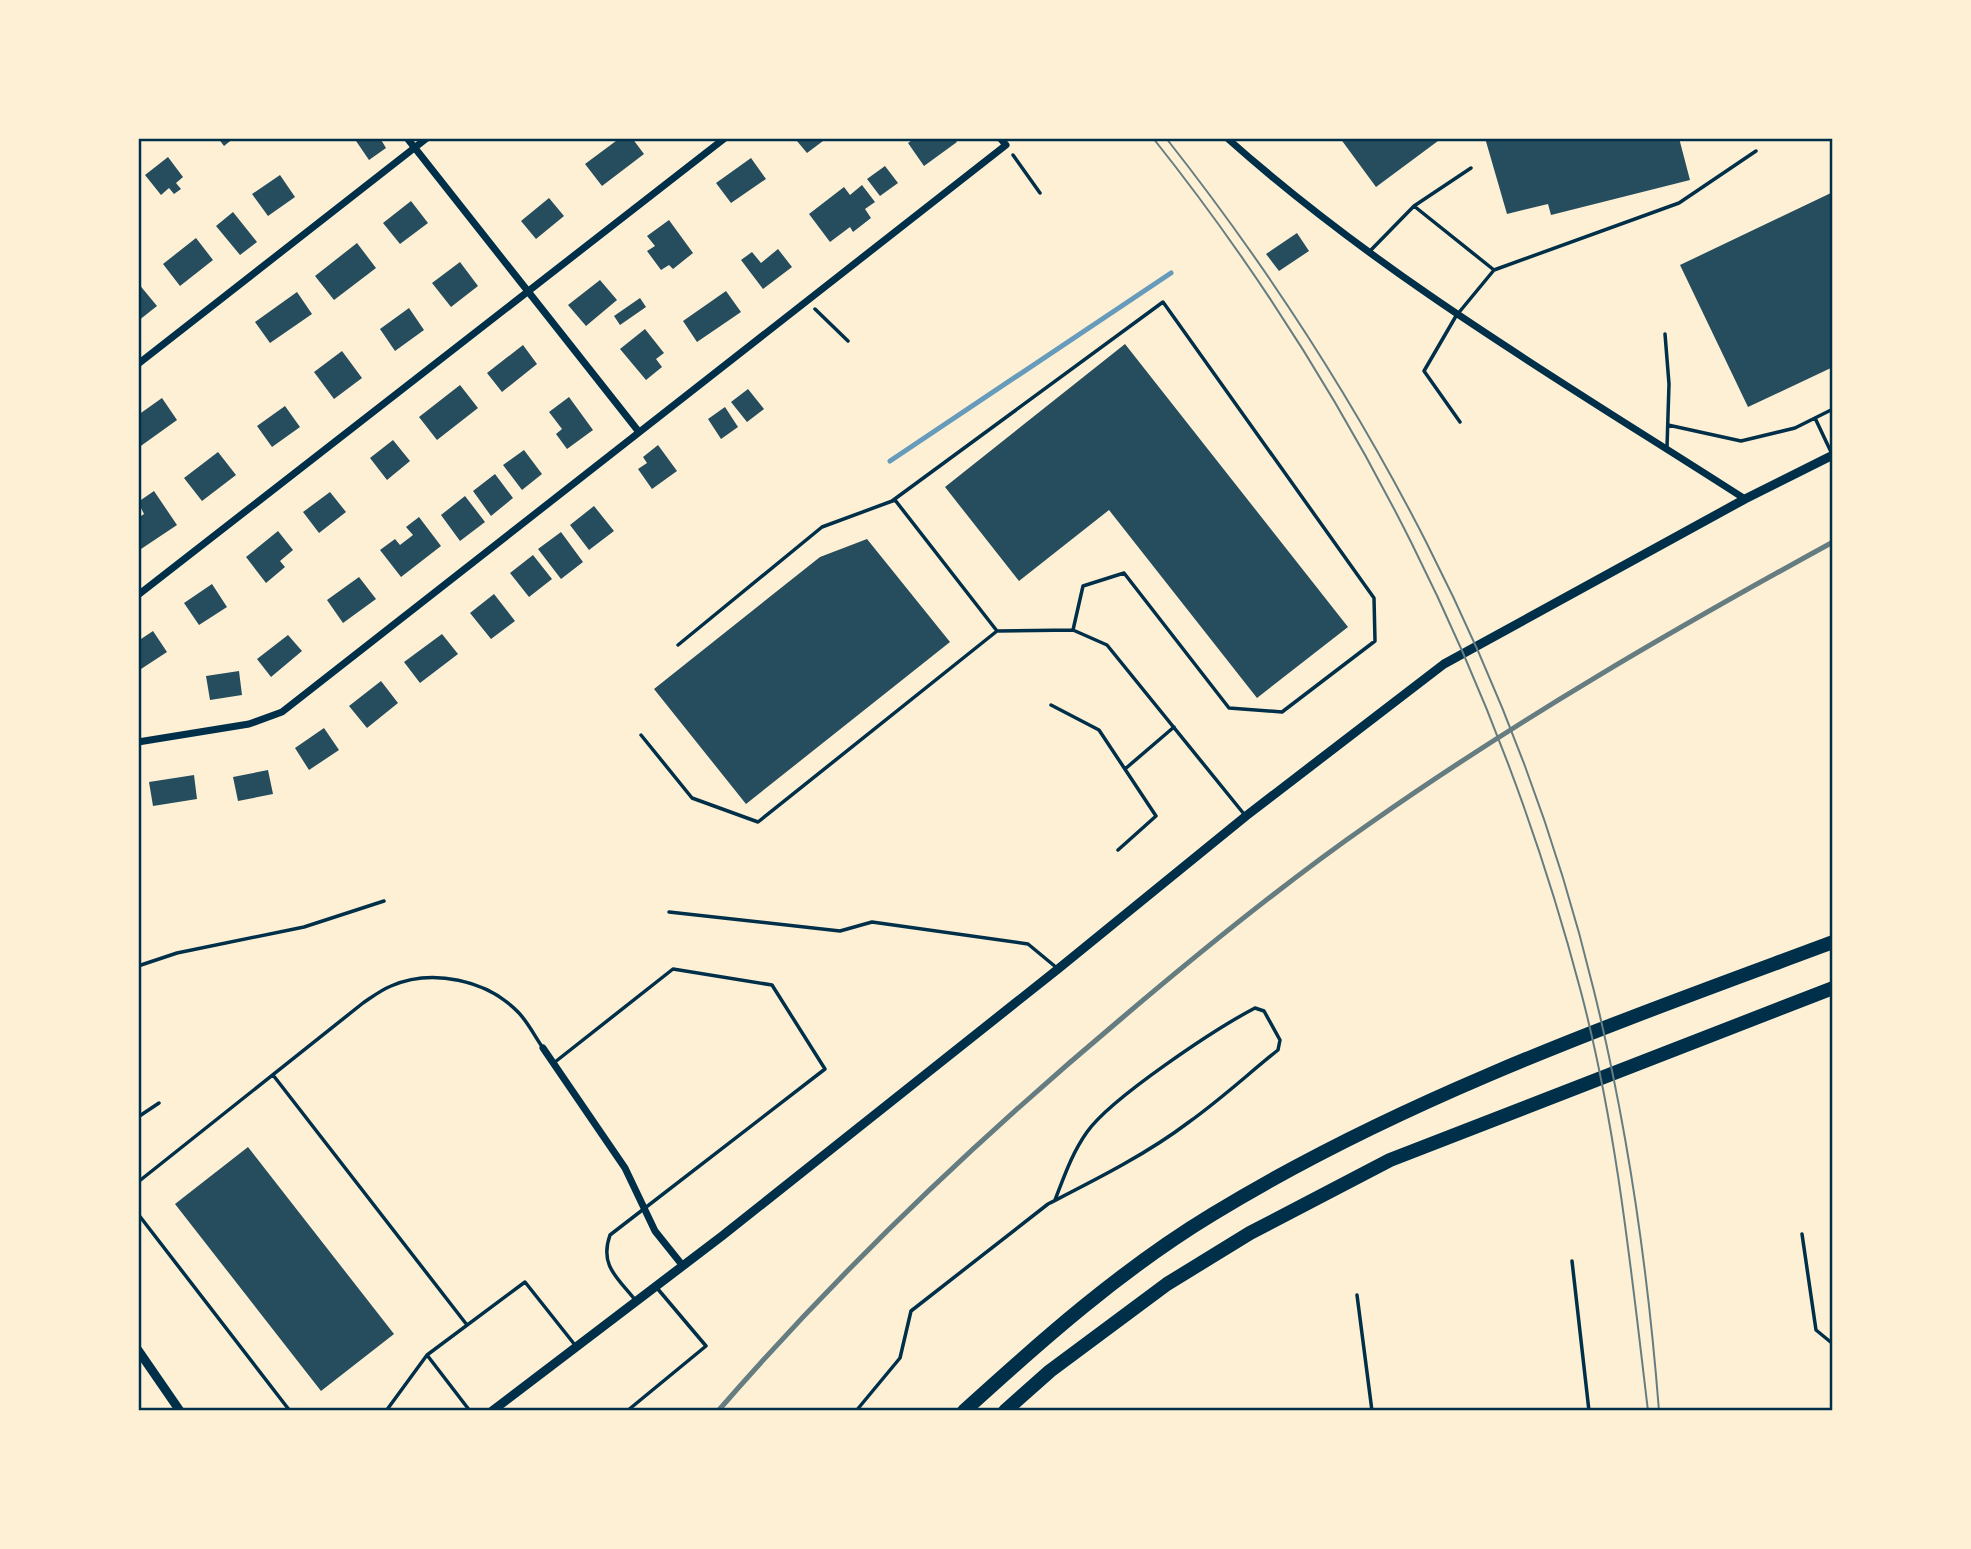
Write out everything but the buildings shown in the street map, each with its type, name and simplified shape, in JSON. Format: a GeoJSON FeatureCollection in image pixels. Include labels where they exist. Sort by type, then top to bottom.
{"type":"FeatureCollection","features":[{"type":"Feature","properties":{"kind":"highway"},"geometry":{"type":"LineString","coordinates":[[964,1411],[1081,1309],[1145,1259],[1211,1215],[1356,1135],[1533,1056],[1833,942]]}},
{"type":"Feature","properties":{"kind":"highway"},"geometry":{"type":"LineString","coordinates":[[1005,1411],[1050,1371],[1167,1284],[1250,1233],[1390,1160],[1542,1098],[1833,988]]}},
{"type":"Feature","properties":{"kind":"street"},"geometry":{"type":"LineString","coordinates":[[407,138],[639,432]]}},
{"type":"Feature","properties":{"kind":"street"},"geometry":{"type":"LineString","coordinates":[[138,364],[427,138]]}},
{"type":"Feature","properties":{"kind":"street"},"geometry":{"type":"LineString","coordinates":[[138,595],[725,138]]}},
{"type":"Feature","properties":{"kind":"street"},"geometry":{"type":"LineString","coordinates":[[1227,138],[1369,252],[1456,316],[1745,499]]}},
{"type":"Feature","properties":{"kind":"street"},"geometry":{"type":"LineString","coordinates":[[138,742],[249,724],[282,712],[806,301],[1003,142]]}},
{"type":"Feature","properties":{"kind":"street"},"geometry":{"type":"LineString","coordinates":[[492,1411],[683,1266],[1058,969],[1245,816],[1444,664],[1745,499],[1833,455]]}},
{"type":"Feature","properties":{"kind":"street"},"geometry":{"type":"LineString","coordinates":[[543,1048],[625,1167],[655,1231],[683,1266]]}},
{"type":"Feature","properties":{"kind":"street"},"geometry":{"type":"LineString","coordinates":[[138,1350],[180,1411]]}},
{"type":"Feature","properties":{"kind":"lane"},"geometry":{"type":"LineString","coordinates":[[1460,422],[1424,371],[1456,316],[1494,270],[1679,203],[1756,151]]}},
{"type":"Feature","properties":{"kind":"lane"},"geometry":{"type":"LineString","coordinates":[[1369,252],[1414,206],[1471,168]]}},
{"type":"Feature","properties":{"kind":"lane"},"geometry":{"type":"LineString","coordinates":[[1414,206],[1494,270]]}},
{"type":"Feature","properties":{"kind":"lane"},"geometry":{"type":"LineString","coordinates":[[678,645],[822,527],[892,501],[1163,302],[1374,598],[1375,641],[1282,712],[1229,708],[1124,573],[1083,586],[1073,631]]}},
{"type":"Feature","properties":{"kind":"lane"},"geometry":{"type":"LineString","coordinates":[[1665,334],[1669,384],[1667,449]]}},
{"type":"Feature","properties":{"kind":"lane"},"geometry":{"type":"LineString","coordinates":[[1668,425],[1741,441],[1795,428],[1833,409]]}},
{"type":"Feature","properties":{"kind":"lane"},"geometry":{"type":"LineString","coordinates":[[1815,418],[1833,455]]}},
{"type":"Feature","properties":{"kind":"lane"},"geometry":{"type":"LineString","coordinates":[[892,501],[895,500],[997,631]]}},
{"type":"Feature","properties":{"kind":"lane"},"geometry":{"type":"LineString","coordinates":[[641,735],[692,798],[758,822],[997,631],[1073,631],[1107,645],[1245,816]]}},
{"type":"Feature","properties":{"kind":"lane"},"geometry":{"type":"LineString","coordinates":[[1051,705],[1099,730],[1156,816],[1118,850]]}},
{"type":"Feature","properties":{"kind":"lane"},"geometry":{"type":"LineString","coordinates":[[1125,769],[1174,727]]}},
{"type":"Feature","properties":{"kind":"lane"},"geometry":{"type":"LineString","coordinates":[[138,966],[177,953],[304,927],[384,901]]}},
{"type":"Feature","properties":{"kind":"lane"},"geometry":{"type":"LineString","coordinates":[[669,912],[840,931],[872,922],[1028,944],[1058,969]]}},
{"type":"Feature","properties":{"kind":"lane"},"geometry":{"type":"LineString","coordinates":[[553,1064],[673,969],[772,985],[825,1069],[610,1235],[605,1250],[610,1269],[636,1301]]}},
{"type":"Feature","properties":{"kind":"lane"},"geometry":{"type":"LineString","coordinates":[[138,1182],[363,1003],[392,986],[425,978],[459,980],[491,991],[519,1012],[543,1048]]}},
{"type":"Feature","properties":{"kind":"lane"},"geometry":{"type":"LineString","coordinates":[[856,1411],[900,1359],[911,1311],[1055,1200],[1188,1124],[1278,1050],[1280,1041],[1264,1011],[1255,1008],[1233,1020],[1127,1095],[1089,1130],[1073,1154],[1055,1200]]}},
{"type":"Feature","properties":{"kind":"lane"},"geometry":{"type":"LineString","coordinates":[[272,1075],[467,1325]]}},
{"type":"Feature","properties":{"kind":"lane"},"geometry":{"type":"LineString","coordinates":[[138,1117],[159,1103]]}},
{"type":"Feature","properties":{"kind":"lane"},"geometry":{"type":"LineString","coordinates":[[138,1214],[290,1411]]}},
{"type":"Feature","properties":{"kind":"lane"},"geometry":{"type":"LineString","coordinates":[[1802,1234],[1816,1330],[1833,1344]]}},
{"type":"Feature","properties":{"kind":"lane"},"geometry":{"type":"LineString","coordinates":[[1573,1261],[1589,1411]]}},
{"type":"Feature","properties":{"kind":"lane"},"geometry":{"type":"LineString","coordinates":[[386,1411],[427,1354],[525,1282],[577,1346]]}},
{"type":"Feature","properties":{"kind":"lane"},"geometry":{"type":"LineString","coordinates":[[627,1411],[706,1346],[656,1287]]}},
{"type":"Feature","properties":{"kind":"lane"},"geometry":{"type":"LineString","coordinates":[[1357,1295],[1372,1411]]}},
{"type":"Feature","properties":{"kind":"lane"},"geometry":{"type":"LineString","coordinates":[[427,1354],[470,1411]]}},
{"type":"Feature","properties":{"kind":"path"},"geometry":{"type":"LineString","coordinates":[[1003,142],[1041,193]]}},
{"type":"Feature","properties":{"kind":"path"},"geometry":{"type":"LineString","coordinates":[[806,301],[848,341]]}},
{"type":"Feature","properties":{"kind":"waterway"},"geometry":{"type":"LineString","coordinates":[[890,461],[1171,273]]}},
{"type":"Feature","properties":{"kind":"tram line"},"geometry":{"type":"LineString","coordinates":[[1153,138],[1225,234],[1293,334],[1355,437],[1411,542],[1462,651],[1508,763],[1547,876],[1594,1044],[1622,1200],[1648,1411]]}},
{"type":"Feature","properties":{"kind":"tram line"},"geometry":{"type":"LineString","coordinates":[[1166,138],[1238,234],[1306,333],[1369,436],[1426,542],[1478,651],[1523,762],[1562,875],[1594,991],[1617,1095],[1649,1305],[1659,1411]]}},
{"type":"Feature","properties":{"kind":"railway"},"geometry":{"type":"LineString","coordinates":[[718,1411],[862,1256],[963,1158],[1122,1018],[1274,894],[1425,786],[1539,712],[1655,642],[1833,542]]}}]}
